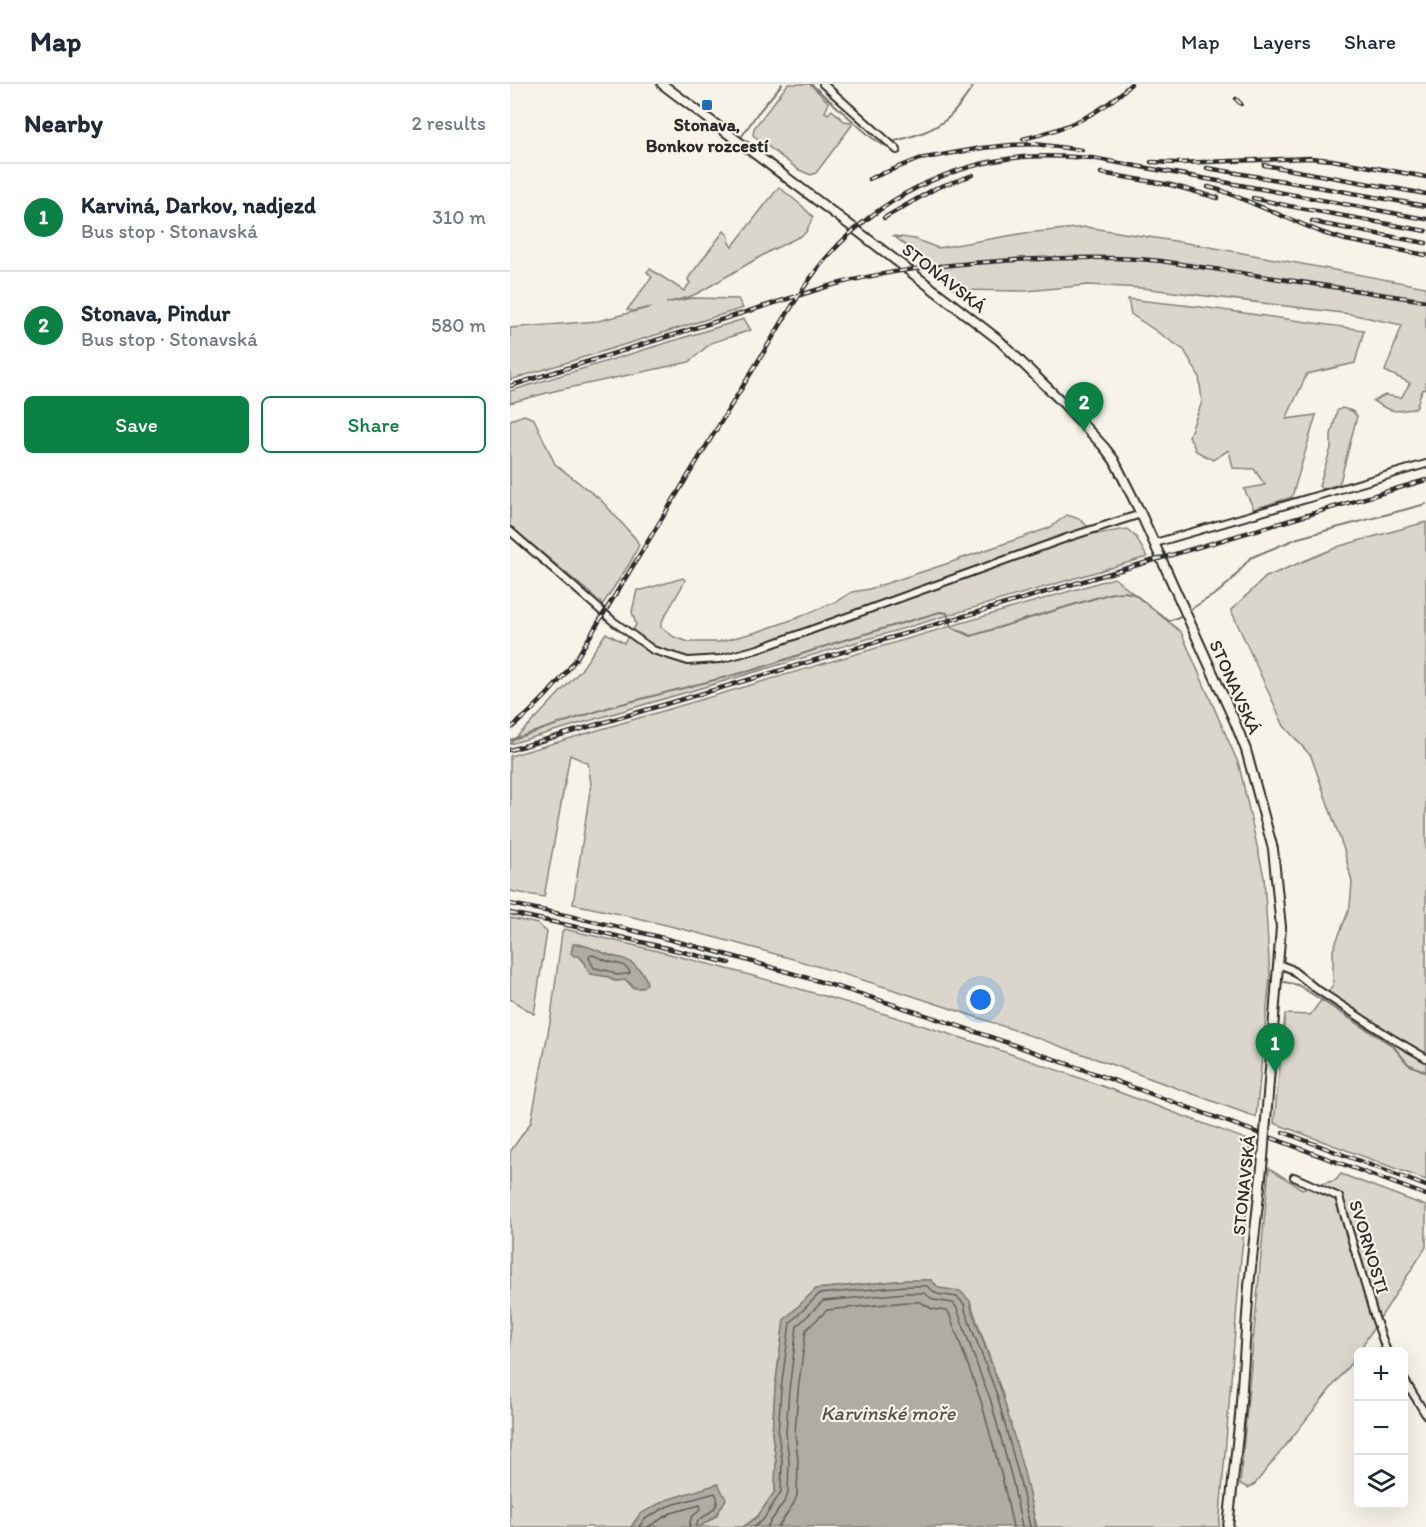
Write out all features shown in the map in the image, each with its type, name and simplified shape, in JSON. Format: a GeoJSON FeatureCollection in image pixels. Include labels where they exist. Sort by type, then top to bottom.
{"type":"FeatureCollection","features":[{"type":"Feature","properties":{"kind":"street","name":"STONAVSKÁ"},"geometry":{"type":"LineString","coordinates":[[662,84],[999,340],[1104,447],[1114,460],[1155,543],[1234,720],[1249,759],[1273,849],[1281,927],[1263,1158],[1249,1286],[1240,1416],[1228,1527]]}},
{"type":"Feature","properties":{"kind":"street"},"geometry":{"type":"LineString","coordinates":[[823,84],[897,150]]}},
{"type":"Feature","properties":{"kind":"street"},"geometry":{"type":"LineString","coordinates":[[1155,543],[1426,464]]}},
{"type":"Feature","properties":{"kind":"street"},"geometry":{"type":"LineString","coordinates":[[510,531],[613,621],[653,650],[688,661],[720,659],[758,649],[1069,537],[1141,514]]}},
{"type":"Feature","properties":{"kind":"street"},"geometry":{"type":"LineString","coordinates":[[1278,964],[1291,969],[1315,988],[1426,1058]]}},
{"type":"Feature","properties":{"kind":"street","name":"SVORNOSTI"},"geometry":{"type":"LineString","coordinates":[[1294,1177],[1339,1197],[1385,1347]]}},
{"type":"Feature","properties":{"kind":"street"},"geometry":{"type":"LineString","coordinates":[[1408,1386],[1426,1415]]}},
{"type":"Feature","properties":{"kind":"shaded area"},"geometry":{"type":"Polygon","coordinates":[[[788,84],[810,84],[828,102],[825,112],[828,114],[832,110],[852,125],[816,173],[811,175],[799,170],[753,135],[754,128],[788,84]]]}},
{"type":"Feature","properties":{"kind":"shaded area"},"geometry":{"type":"Polygon","coordinates":[[[779,187],[813,217],[806,232],[700,292],[666,303],[692,298],[738,299],[743,308],[510,380],[510,328],[598,321],[652,307],[627,310],[652,277],[647,272],[650,269],[684,291],[690,283],[689,277],[724,231],[729,236],[729,243],[732,247],[779,187]]]}},
{"type":"Feature","properties":{"kind":"shaded area"},"geometry":{"type":"Polygon","coordinates":[[[1086,227],[1199,245],[1426,287],[1426,389],[1422,390],[1416,408],[1403,411],[1384,407],[1373,401],[1385,395],[1401,398],[1410,383],[1385,371],[1402,325],[1350,314],[1142,288],[1088,285],[1026,291],[955,290],[894,236],[915,239],[938,248],[1025,233],[1086,227]]]}},
{"type":"Feature","properties":{"kind":"shaded area"},"geometry":{"type":"Polygon","coordinates":[[[1128,299],[1364,330],[1355,363],[1307,374],[1286,419],[1316,415],[1292,497],[1254,509],[1244,489],[1265,485],[1254,469],[1233,468],[1229,450],[1213,460],[1196,451],[1189,436],[1202,402],[1199,376],[1184,350],[1131,314],[1128,299]]]}},
{"type":"Feature","properties":{"kind":"shaded area"},"geometry":{"type":"Polygon","coordinates":[[[744,319],[751,330],[711,343],[689,362],[554,391],[510,403],[510,391],[744,319]]]}},
{"type":"Feature","properties":{"kind":"shaded area"},"geometry":{"type":"Polygon","coordinates":[[[1342,408],[1352,411],[1357,416],[1340,482],[1322,489],[1319,486],[1331,448],[1331,435],[1337,411],[1342,408]]]}},
{"type":"Feature","properties":{"kind":"shaded area"},"geometry":{"type":"Polygon","coordinates":[[[524,415],[534,419],[555,464],[601,500],[639,545],[603,604],[510,526],[510,420],[524,415]]]}},
{"type":"Feature","properties":{"kind":"shaded area"},"geometry":{"type":"Polygon","coordinates":[[[1067,515],[1079,519],[1097,534],[1127,529],[1136,537],[1147,557],[510,744],[581,670],[606,633],[624,643],[636,625],[632,612],[637,590],[683,578],[684,583],[661,623],[661,627],[674,637],[689,642],[718,642],[797,618],[852,592],[869,589],[943,565],[1049,528],[1067,515]]]}},
{"type":"Feature","properties":{"kind":"shaded area"},"geometry":{"type":"Polygon","coordinates":[[[1426,522],[1426,1180],[1274,1123],[1285,1014],[1310,1015],[1333,985],[1333,950],[1350,907],[1352,882],[1344,850],[1311,756],[1284,726],[1231,610],[1266,577],[1340,546],[1426,522]]]}},
{"type":"Feature","properties":{"kind":"shaded area"},"geometry":{"type":"Polygon","coordinates":[[[1114,578],[1181,632],[1239,765],[1264,877],[1270,977],[1256,1117],[1003,1026],[833,971],[747,946],[573,904],[591,784],[588,763],[570,755],[544,897],[510,891],[510,756],[1114,578]]]}},
{"type":"Feature","properties":{"kind":"shaded area"},"geometry":{"type":"Polygon","coordinates":[[[510,918],[538,924],[547,932],[534,1014],[510,999],[510,918]]]}},
{"type":"Feature","properties":{"kind":"shaded area"},"geometry":{"type":"Polygon","coordinates":[[[564,929],[665,953],[864,1007],[1034,1062],[1248,1140],[1253,1157],[1241,1257],[1219,1527],[1037,1527],[1002,1393],[970,1301],[939,1288],[931,1280],[906,1280],[816,1289],[784,1320],[772,1434],[776,1460],[775,1491],[758,1516],[743,1527],[699,1527],[716,1516],[640,1514],[631,1527],[510,1527],[510,1152],[531,1122],[551,1017],[564,929]],[[579,944],[579,956],[588,971],[616,981],[626,980],[633,988],[642,988],[643,973],[631,963],[579,944]]]}},
{"type":"Feature","properties":{"kind":"shaded area"},"geometry":{"type":"Polygon","coordinates":[[[1269,1168],[1302,1189],[1336,1180],[1341,1174],[1426,1206],[1426,1247],[1361,1347],[1354,1347],[1354,1358],[1351,1363],[1255,1484],[1248,1488],[1240,1484],[1269,1168]]]}},
{"type":"Feature","properties":{"kind":"water"},"geometry":{"type":"Polygon","coordinates":[[[573,944],[586,946],[626,960],[642,972],[647,984],[637,988],[626,980],[616,981],[609,977],[591,974],[579,956],[571,953],[573,944]]]}},
{"type":"Feature","properties":{"kind":"water","name":"Karvinské moře"},"geometry":{"type":"Polygon","coordinates":[[[906,1280],[931,1280],[939,1288],[960,1291],[970,1301],[1002,1393],[1025,1476],[1036,1527],[743,1527],[758,1516],[775,1491],[776,1460],[772,1434],[784,1320],[816,1289],[906,1280]]]}},
{"type":"Feature","properties":{"kind":"water"},"geometry":{"type":"Polygon","coordinates":[[[718,1484],[726,1499],[716,1516],[699,1527],[631,1527],[640,1514],[666,1500],[718,1484]]]}},
{"type":"Feature","properties":{"kind":"waterway"},"geometry":{"type":"LineString","coordinates":[[742,136],[782,84]]}},
{"type":"Feature","properties":{"kind":"waterway"},"geometry":{"type":"LineString","coordinates":[[811,84],[883,145]]}},
{"type":"Feature","properties":{"kind":"waterway"},"geometry":{"type":"LineString","coordinates":[[895,141],[942,123],[975,84]]}},
{"type":"Feature","properties":{"kind":"waterway"},"geometry":{"type":"LineString","coordinates":[[1191,609],[1217,593],[1231,581],[1250,558],[1298,538],[1426,504]]}},
{"type":"Feature","properties":{"kind":"waterway"},"geometry":{"type":"LineString","coordinates":[[510,740],[610,707],[757,669],[940,612],[947,613],[951,627],[971,636],[1112,593],[1134,594],[1169,621],[1181,616]]}},
{"type":"Feature","properties":{"kind":"waterway"},"geometry":{"type":"LineString","coordinates":[[1280,981],[1298,985],[1393,1046],[1408,1064],[1426,1072]]}},
{"type":"Feature","properties":{"kind":"railway"},"geometry":{"type":"LineString","coordinates":[[1023,139],[1081,120],[1107,105],[1131,84]]}},
{"type":"Feature","properties":{"kind":"railway"},"geometry":{"type":"LineString","coordinates":[[1236,99],[1241,104]]}},
{"type":"Feature","properties":{"kind":"railway"},"geometry":{"type":"LineString","coordinates":[[869,179],[919,159],[982,148],[1035,144],[1082,150]]}},
{"type":"Feature","properties":{"kind":"railway"},"geometry":{"type":"LineString","coordinates":[[510,729],[545,697],[576,659],[806,284],[829,255],[849,235],[893,201],[942,176],[968,167],[1023,157],[1058,156],[1092,158],[1426,219]]}},
{"type":"Feature","properties":{"kind":"railway"},"geometry":{"type":"LineString","coordinates":[[1151,162],[1310,158],[1426,177]]}},
{"type":"Feature","properties":{"kind":"railway"},"geometry":{"type":"LineString","coordinates":[[1264,165],[1426,194]]}},
{"type":"Feature","properties":{"kind":"railway"},"geometry":{"type":"LineString","coordinates":[[1207,168],[1426,206]]}},
{"type":"Feature","properties":{"kind":"railway"},"geometry":{"type":"LineString","coordinates":[[1101,173],[1171,185],[1218,198]]}},
{"type":"Feature","properties":{"kind":"railway"},"geometry":{"type":"LineString","coordinates":[[884,218],[936,188],[973,175]]}},
{"type":"Feature","properties":{"kind":"railway"},"geometry":{"type":"LineString","coordinates":[[1208,187],[1223,191],[1323,233],[1346,240],[1426,255]]}},
{"type":"Feature","properties":{"kind":"railway"},"geometry":{"type":"LineString","coordinates":[[1253,198],[1426,231]]}},
{"type":"Feature","properties":{"kind":"railway"},"geometry":{"type":"LineString","coordinates":[[1312,221],[1426,243]]}},
{"type":"Feature","properties":{"kind":"railway"},"geometry":{"type":"LineString","coordinates":[[510,386],[829,286],[898,271],[945,266],[1015,260],[1142,259],[1426,301]]}},
{"type":"Feature","properties":{"kind":"railway"},"geometry":{"type":"LineString","coordinates":[[510,750],[1426,480]]}},
{"type":"Feature","properties":{"kind":"railway"},"geometry":{"type":"LineString","coordinates":[[510,904],[674,941],[836,986],[1075,1066],[1426,1195]]}},
{"type":"Feature","properties":{"kind":"railway"},"geometry":{"type":"LineString","coordinates":[[510,913],[729,963]]}},
{"type":"Feature","properties":{"kind":"railway"},"geometry":{"type":"LineString","coordinates":[[1283,1132],[1426,1186]]}},
{"type":"Feature","properties":{"kind":"place","name":"Stonava, Bonkov rozcestí"},"geometry":{"type":"Point","coordinates":[707,105]}},
{"type":"Feature","properties":{"kind":"place","name":"Stonava, Pindur"},"geometry":{"type":"Point","coordinates":[1084,432]}},
{"type":"Feature","properties":{"kind":"place","name":"Karviná, Darkov, nadjezd"},"geometry":{"type":"Point","coordinates":[1275,1073]}}]}
